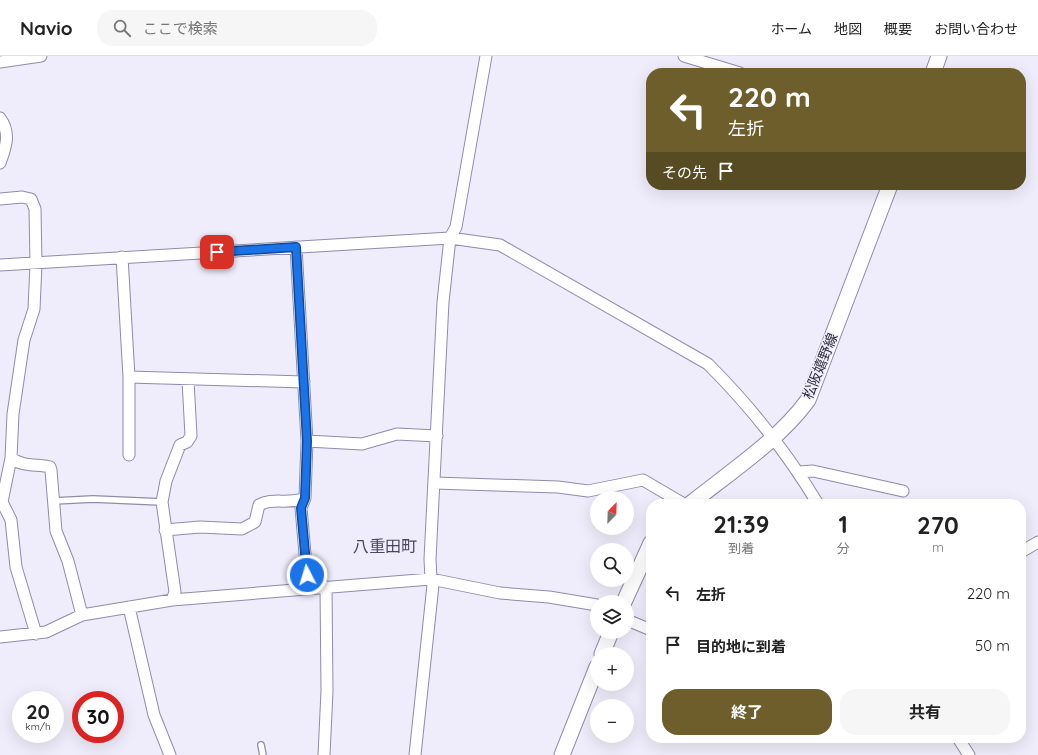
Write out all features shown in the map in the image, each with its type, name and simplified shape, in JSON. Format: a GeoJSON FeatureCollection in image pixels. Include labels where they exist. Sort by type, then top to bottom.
{"type":"FeatureCollection","features":[{"type":"Feature","properties":{"kind":"main road"},"geometry":{"type":"LineString","coordinates":[[935,68],[939,56]]}},
{"type":"Feature","properties":{"kind":"main road","name":"松阪嬉野線"},"geometry":{"type":"LineString","coordinates":[[696,499],[772,438],[796,416],[808,400],[888,190]]}},
{"type":"Feature","properties":{"kind":"main road"},"geometry":{"type":"LineString","coordinates":[[627,595],[646,554]]}},
{"type":"Feature","properties":{"kind":"main road"},"geometry":{"type":"LineString","coordinates":[[562,755],[590,685]]}},
{"type":"Feature","properties":{"kind":"street"},"geometry":{"type":"LineString","coordinates":[[0,62],[41,56]]}},
{"type":"Feature","properties":{"kind":"street"},"geometry":{"type":"LineString","coordinates":[[415,755],[433,585],[430,579],[430,559],[443,302],[450,238],[456,227],[486,56]]}},
{"type":"Feature","properties":{"kind":"street"},"geometry":{"type":"LineString","coordinates":[[684,56],[724,68]]}},
{"type":"Feature","properties":{"kind":"street"},"geometry":{"type":"LineString","coordinates":[[0,118],[7,132],[6,146],[0,163]]}},
{"type":"Feature","properties":{"kind":"street"},"geometry":{"type":"LineString","coordinates":[[0,195],[0,199],[22,197],[31,199],[36,209],[34,309],[24,340],[13,414],[11,458],[2,494],[2,502],[11,520],[16,567],[36,634]]}},
{"type":"Feature","properties":{"kind":"street"},"geometry":{"type":"LineString","coordinates":[[0,265],[450,238],[500,245],[708,364],[723,379],[799,472],[815,499]]}},
{"type":"Feature","properties":{"kind":"street"},"geometry":{"type":"LineString","coordinates":[[296,247],[307,441],[305,498],[301,508],[308,588]]}},
{"type":"Feature","properties":{"kind":"street"},"geometry":{"type":"LineString","coordinates":[[122,257],[129,378],[129,455]]}},
{"type":"Feature","properties":{"kind":"street"},"geometry":{"type":"LineString","coordinates":[[129,378],[304,382]]}},
{"type":"Feature","properties":{"kind":"street"},"geometry":{"type":"LineString","coordinates":[[172,600],[175,592],[162,502],[166,481],[180,445],[187,442],[191,436],[188,380]]}},
{"type":"Feature","properties":{"kind":"street"},"geometry":{"type":"LineString","coordinates":[[307,441],[362,444],[397,434],[437,436]]}},
{"type":"Feature","properties":{"kind":"street"},"geometry":{"type":"LineString","coordinates":[[0,444],[11,445]]}},
{"type":"Feature","properties":{"kind":"street"},"geometry":{"type":"LineString","coordinates":[[11,458],[19,464],[50,467],[56,531],[68,561],[82,615]]}},
{"type":"Feature","properties":{"kind":"street"},"geometry":{"type":"LineString","coordinates":[[799,472],[813,471],[903,491]]}},
{"type":"Feature","properties":{"kind":"street"},"geometry":{"type":"LineString","coordinates":[[435,483],[558,487],[588,491],[643,480],[675,499]]}},
{"type":"Feature","properties":{"kind":"street"},"geometry":{"type":"LineString","coordinates":[[165,530],[200,527],[242,529],[255,522],[259,506],[266,501],[295,502],[305,498]]}},
{"type":"Feature","properties":{"kind":"street"},"geometry":{"type":"LineString","coordinates":[[1026,549],[1038,542]]}},
{"type":"Feature","properties":{"kind":"street"},"geometry":{"type":"LineString","coordinates":[[0,636],[46,632],[82,615],[172,600],[430,579],[500,593],[548,597],[590,604]]}},
{"type":"Feature","properties":{"kind":"street"},"geometry":{"type":"LineString","coordinates":[[324,755],[327,691],[326,587]]}},
{"type":"Feature","properties":{"kind":"street"},"geometry":{"type":"LineString","coordinates":[[129,607],[154,715],[170,755]]}},
{"type":"Feature","properties":{"kind":"street"},"geometry":{"type":"LineString","coordinates":[[634,623],[646,628]]}},
{"type":"Feature","properties":{"kind":"street"},"geometry":{"type":"LineString","coordinates":[[961,743],[969,755]]}},
{"type":"Feature","properties":{"kind":"lane"},"geometry":{"type":"LineString","coordinates":[[53,502],[93,499],[162,502]]}},
{"type":"Feature","properties":{"kind":"lane"},"geometry":{"type":"LineString","coordinates":[[261,745],[263,755]]}},
{"type":"Feature","properties":{"kind":"district","name":"八重田町"},"geometry":{"type":"Point","coordinates":[385,546]}},
{"type":"Feature","properties":{"kind":"route"},"geometry":{"type":"LineString","coordinates":[[217,252],[296,247],[307,441],[305,498],[301,508],[307,575]]}}]}
